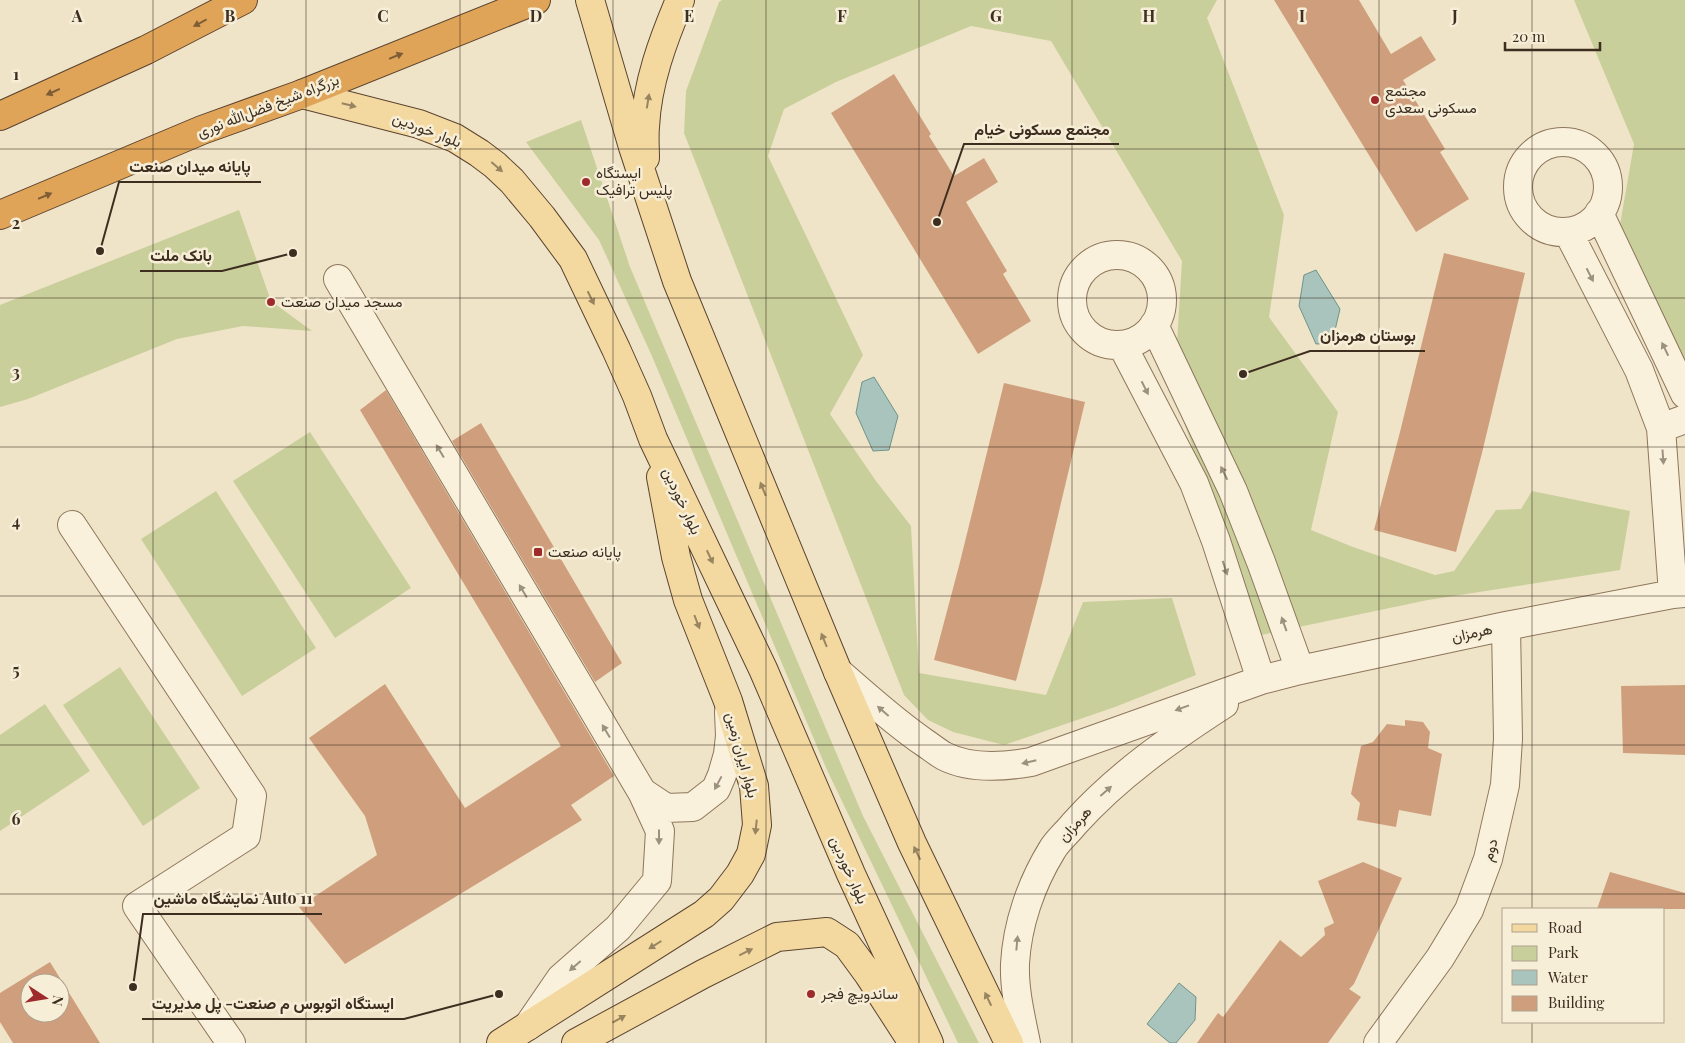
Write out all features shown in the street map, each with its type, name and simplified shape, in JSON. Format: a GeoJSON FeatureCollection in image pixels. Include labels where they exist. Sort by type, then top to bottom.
{"type":"FeatureCollection","features":[{"type":"Feature","properties":{"kind":"highway"},"geometry":{"type":"LineString","coordinates":[[0,116],[146,50],[243,0]]}},
{"type":"Feature","properties":{"kind":"highway","name":"بزرگراه شیخ فضل‌الله نوری"},"geometry":{"type":"LineString","coordinates":[[0,215],[202,130],[302,94],[536,0]]}},
{"type":"Feature","properties":{"kind":"main road"},"geometry":{"type":"LineString","coordinates":[[590,0],[633,147],[676,281],[838,672],[912,842],[1009,1043]]}},
{"type":"Feature","properties":{"kind":"main road"},"geometry":{"type":"LineString","coordinates":[[651,202],[645,164],[645,127],[650,87],[664,38],[680,0]]}},
{"type":"Feature","properties":{"kind":"main road","name":"بلوار خوردین"},"geometry":{"type":"LineString","coordinates":[[302,94],[419,124],[455,138],[479,152],[512,181],[542,217],[573,260],[616,349],[637,396],[653,439],[762,669],[851,874],[929,1043]]}},
{"type":"Feature","properties":{"kind":"main road","name":"بلوار ایران زمین"},"geometry":{"type":"LineString","coordinates":[[501,1043],[704,914],[721,899],[740,874],[751,854],[758,824],[754,786],[728,701],[688,600],[676,557],[653,439]]}},
{"type":"Feature","properties":{"kind":"main road"},"geometry":{"type":"LineString","coordinates":[[556,1007],[577,1043],[703,974],[777,937],[827,932],[847,945],[913,1043]]}},
{"type":"Feature","properties":{"kind":"street"},"geometry":{"type":"LineString","coordinates":[[1566,141],[1580,145],[1593,152],[1602,164],[1607,178],[1608,192],[1603,206],[1595,219],[1582,228],[1568,232],[1552,231],[1538,226],[1527,215],[1520,202],[1517,187],[1520,172],[1527,158],[1538,149],[1551,143],[1566,141]]}},
{"type":"Feature","properties":{"kind":"street"},"geometry":{"type":"LineString","coordinates":[[1599,212],[1685,394]]}},
{"type":"Feature","properties":{"kind":"street"},"geometry":{"type":"LineString","coordinates":[[1568,232],[1639,370],[1673,423],[1679,593]]}},
{"type":"Feature","properties":{"kind":"street"},"geometry":{"type":"LineString","coordinates":[[1120,254],[1135,258],[1147,265],[1156,277],[1161,290],[1162,305],[1158,319],[1149,332],[1136,341],[1122,345],[1107,344],[1093,338],[1082,328],[1074,315],[1072,300],[1074,284],[1081,271],[1092,262],[1106,256],[1120,254]]}},
{"type":"Feature","properties":{"kind":"street"},"geometry":{"type":"LineString","coordinates":[[338,279],[642,792],[660,830],[657,881],[618,928],[560,978],[528,1026]]}},
{"type":"Feature","properties":{"kind":"street"},"geometry":{"type":"LineString","coordinates":[[1154,326],[1233,491],[1300,670]]}},
{"type":"Feature","properties":{"kind":"street"},"geometry":{"type":"LineString","coordinates":[[1122,345],[1194,483],[1216,540],[1261,680]]}},
{"type":"Feature","properties":{"kind":"street"},"geometry":{"type":"LineString","coordinates":[[72,525],[252,796],[246,836],[137,906],[231,1043]]}},
{"type":"Feature","properties":{"kind":"street"},"geometry":{"type":"LineString","coordinates":[[1216,540],[1248,529]]}},
{"type":"Feature","properties":{"kind":"street","name":"هرمزان"},"geometry":{"type":"LineString","coordinates":[[838,672],[903,728],[944,756],[966,763],[1008,766],[1031,762],[1261,680],[1506,626],[1679,593]]}},
{"type":"Feature","properties":{"kind":"street","name":"دوم"},"geometry":{"type":"LineString","coordinates":[[1378,1043],[1440,958],[1469,910],[1488,859],[1505,776],[1508,739],[1506,626]]}},
{"type":"Feature","properties":{"kind":"street","name":"هرمزان"},"geometry":{"type":"LineString","coordinates":[[1026,1043],[1015,966],[1018,934],[1033,886],[1052,849],[1091,805],[1128,772],[1185,730],[1261,680]]}},
{"type":"Feature","properties":{"kind":"street"},"geometry":{"type":"LineString","coordinates":[[642,792],[666,808],[693,807],[716,789],[728,754],[730,736],[728,701]]}},
{"type":"Feature","properties":{"kind":"green space"},"geometry":{"type":"Polygon","coordinates":[[[722,0],[1217,0],[1207,18],[1284,215],[1269,317],[1338,412],[1311,530],[1353,547],[1435,575],[1454,571],[1496,510],[1521,509],[1532,491],[1630,511],[1620,570],[1428,600],[1256,636],[1174,392],[1182,261],[1051,41],[971,26],[836,82],[784,109],[768,156],[863,355],[830,414],[876,481],[911,526],[919,673],[1046,695],[1083,602],[1172,598],[1196,675],[1115,707],[1004,745],[953,732],[928,720],[904,695],[684,133],[686,91],[719,2],[722,0]]]}},
{"type":"Feature","properties":{"kind":"green space"},"geometry":{"type":"Polygon","coordinates":[[[1574,0],[1685,0],[1685,387],[1617,242],[1634,144],[1574,0]]]}},
{"type":"Feature","properties":{"kind":"green space"},"geometry":{"type":"Polygon","coordinates":[[[581,120],[630,267],[863,816],[979,1043],[958,1043],[827,770],[651,354],[599,240],[526,142],[581,120]]]}},
{"type":"Feature","properties":{"kind":"green space"},"geometry":{"type":"Polygon","coordinates":[[[239,210],[271,301],[312,331],[243,326],[177,339],[28,399],[0,407],[0,305],[239,210]]]}},
{"type":"Feature","properties":{"kind":"green space"},"geometry":{"type":"Polygon","coordinates":[[[310,432],[411,588],[335,638],[233,481],[310,432]]]}},
{"type":"Feature","properties":{"kind":"green space"},"geometry":{"type":"Polygon","coordinates":[[[216,491],[316,648],[242,696],[141,539],[216,491]]]}},
{"type":"Feature","properties":{"kind":"green space"},"geometry":{"type":"Polygon","coordinates":[[[120,667],[200,788],[143,826],[63,705],[120,667]]]}},
{"type":"Feature","properties":{"kind":"green space"},"geometry":{"type":"Polygon","coordinates":[[[45,704],[90,771],[0,831],[0,735],[45,704]]]}},
{"type":"Feature","properties":{"kind":"water"},"geometry":{"type":"Polygon","coordinates":[[[1316,270],[1340,309],[1332,343],[1316,344],[1299,306],[1304,275],[1316,270]]]}},
{"type":"Feature","properties":{"kind":"water"},"geometry":{"type":"Polygon","coordinates":[[[874,377],[898,416],[889,450],[873,451],[856,413],[862,382],[874,377]]]}},
{"type":"Feature","properties":{"kind":"water"},"geometry":{"type":"Polygon","coordinates":[[[1179,983],[1196,997],[1195,1020],[1176,1043],[1170,1043],[1147,1024],[1179,983]]]}},
{"type":"Feature","properties":{"kind":"building","name":"مجتمع مسکونی سعدی"},"geometry":{"type":"Polygon","coordinates":[[[1274,0],[1359,0],[1391,54],[1421,36],[1436,60],[1403,80],[1445,149],[1440,152],[1469,199],[1416,232],[1274,0]]]}},
{"type":"Feature","properties":{"kind":"building"},"geometry":{"type":"Polygon","coordinates":[[[894,74],[954,176],[984,158],[998,182],[966,202],[1007,271],[1003,274],[1031,321],[978,354],[831,113],[894,74]]]}},
{"type":"Feature","properties":{"kind":"building"},"geometry":{"type":"Polygon","coordinates":[[[1444,253],[1525,273],[1456,552],[1374,530],[1444,253]]]}},
{"type":"Feature","properties":{"kind":"building"},"geometry":{"type":"Polygon","coordinates":[[[1004,383],[1085,402],[1042,583],[1016,681],[934,660],[1004,383]]]}},
{"type":"Feature","properties":{"kind":"building"},"geometry":{"type":"Polygon","coordinates":[[[386,390],[614,776],[571,805],[582,820],[345,964],[299,907],[377,855],[365,816],[309,738],[385,684],[465,808],[561,746],[360,410],[386,390]]]}},
{"type":"Feature","properties":{"kind":"building","name":"پایانه صنعت"},"geometry":{"type":"Polygon","coordinates":[[[481,423],[622,663],[595,682],[452,441],[481,423]]]}},
{"type":"Feature","properties":{"kind":"building"},"geometry":{"type":"Polygon","coordinates":[[[1685,685],[1685,755],[1623,753],[1621,686],[1685,685]]]}},
{"type":"Feature","properties":{"kind":"building"},"geometry":{"type":"Polygon","coordinates":[[[1405,720],[1423,722],[1430,732],[1428,748],[1442,754],[1431,816],[1399,810],[1396,827],[1357,820],[1360,803],[1351,794],[1361,746],[1373,742],[1387,724],[1405,726],[1405,720]]]}},
{"type":"Feature","properties":{"kind":"building"},"geometry":{"type":"Polygon","coordinates":[[[1363,862],[1402,878],[1354,984],[1349,989],[1361,997],[1328,1043],[1197,1043],[1218,1013],[1223,1017],[1280,940],[1301,957],[1325,935],[1324,928],[1334,923],[1318,881],[1363,862]]]}},
{"type":"Feature","properties":{"kind":"building"},"geometry":{"type":"Polygon","coordinates":[[[1610,872],[1685,893],[1685,909],[1597,908],[1610,872]]]}},
{"type":"Feature","properties":{"kind":"building"},"geometry":{"type":"Polygon","coordinates":[[[50,962],[57,973],[32,973],[50,962]]]}},
{"type":"Feature","properties":{"kind":"building"},"geometry":{"type":"Polygon","coordinates":[[[20,981],[20,1023],[70,1023],[70,994],[100,1043],[13,1043],[0,1022],[0,993],[20,981]]]}},
{"type":"Feature","properties":{"kind":"place","name":"مجتمع مسکونی سعدی"},"geometry":{"type":"Point","coordinates":[1375,100]}},
{"type":"Feature","properties":{"kind":"place","name":"ایستگاه پلیس ترافیک"},"geometry":{"type":"Point","coordinates":[586,182]}},
{"type":"Feature","properties":{"kind":"place","name":"مجتمع مسکونی خیام"},"geometry":{"type":"Point","coordinates":[937,222]}},
{"type":"Feature","properties":{"kind":"place","name":"پایانه میدان صنعت"},"geometry":{"type":"Point","coordinates":[100,251]}},
{"type":"Feature","properties":{"kind":"place","name":"بانک ملت"},"geometry":{"type":"Point","coordinates":[293,253]}},
{"type":"Feature","properties":{"kind":"place","name":"مسجد میدان صنعت"},"geometry":{"type":"Point","coordinates":[271,302]}},
{"type":"Feature","properties":{"kind":"place","name":"بوستان هرمزان"},"geometry":{"type":"Point","coordinates":[1243,374]}},
{"type":"Feature","properties":{"kind":"place","name":"پایانه صنعت"},"geometry":{"type":"Point","coordinates":[538,552]}},
{"type":"Feature","properties":{"kind":"place","name":"نمایشگاه ماشین Auto 11"},"geometry":{"type":"Point","coordinates":[133,987]}},
{"type":"Feature","properties":{"kind":"place","name":"ایستگاه اتوبوس م صنعت- پل مدیریت"},"geometry":{"type":"Point","coordinates":[499,994]}},
{"type":"Feature","properties":{"kind":"place","name":"ساندویچ فجر"},"geometry":{"type":"Point","coordinates":[811,994]}}]}
